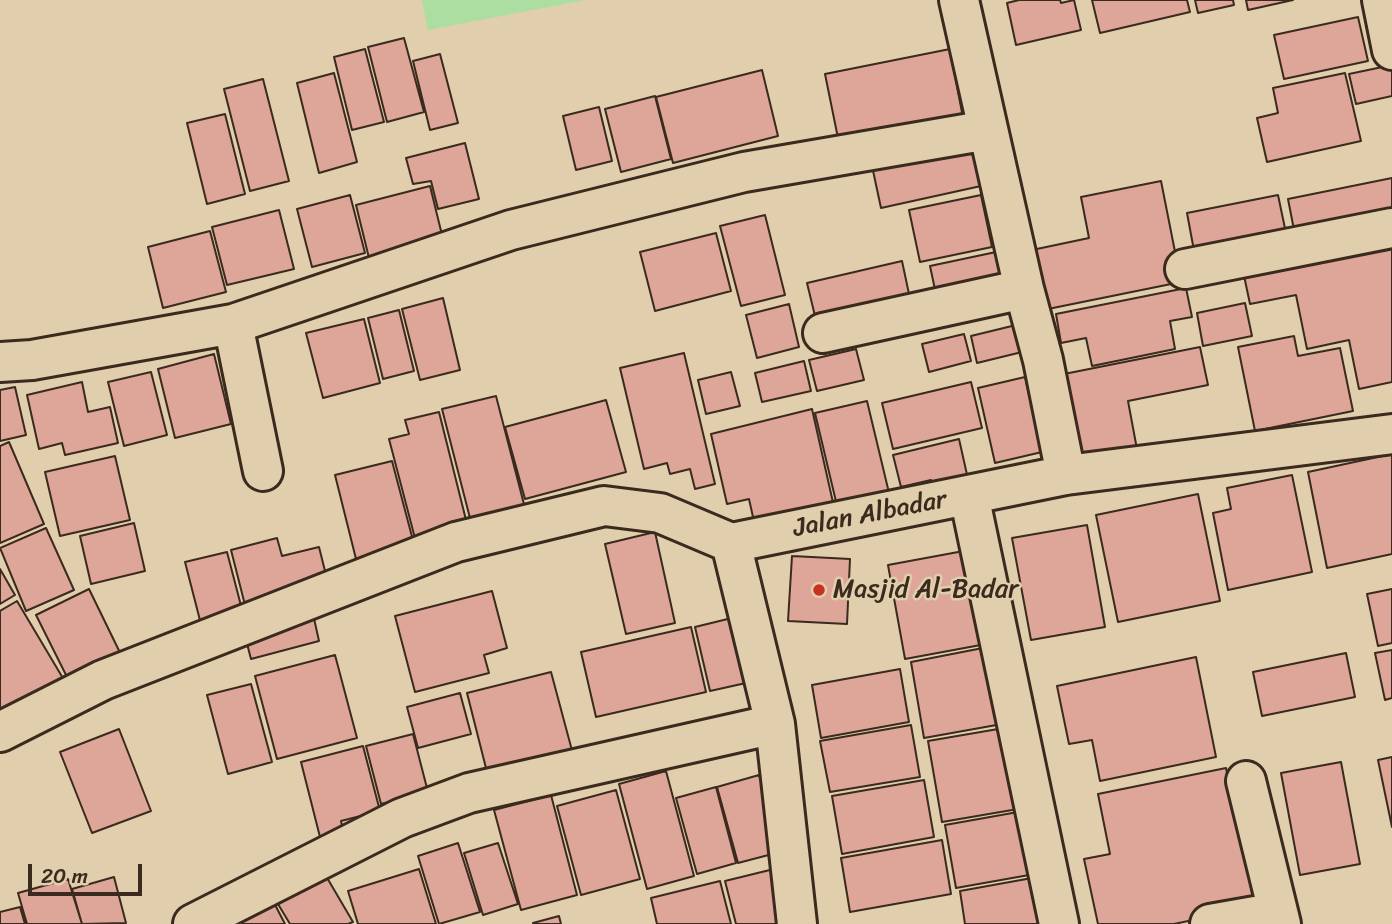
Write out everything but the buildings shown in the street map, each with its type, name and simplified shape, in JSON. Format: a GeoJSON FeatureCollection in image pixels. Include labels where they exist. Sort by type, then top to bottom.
{"type":"FeatureCollection","features":[{"type":"Feature","properties":{"kind":"street"},"geometry":{"type":"LineString","coordinates":[[959,0],[1024,289],[1043,360],[1066,475]]}},
{"type":"Feature","properties":{"kind":"street"},"geometry":{"type":"LineString","coordinates":[[1382,0],[1392,50]]}},
{"type":"Feature","properties":{"kind":"street"},"geometry":{"type":"LineString","coordinates":[[0,362],[32,360],[233,324],[511,230],[744,172],[988,130]]}},
{"type":"Feature","properties":{"kind":"street"},"geometry":{"type":"LineString","coordinates":[[1185,270],[1392,228]]}},
{"type":"Feature","properties":{"kind":"street"},"geometry":{"type":"LineString","coordinates":[[823,333],[1024,289]]}},
{"type":"Feature","properties":{"kind":"street"},"geometry":{"type":"LineString","coordinates":[[233,324],[263,471]]}},
{"type":"Feature","properties":{"kind":"street","name":"Jalan Albadar"},"geometry":{"type":"LineString","coordinates":[[731,543],[1066,475],[1392,434]]}},
{"type":"Feature","properties":{"kind":"street"},"geometry":{"type":"LineString","coordinates":[[969,495],[1059,924]]}},
{"type":"Feature","properties":{"kind":"street"},"geometry":{"type":"LineString","coordinates":[[0,732],[103,680],[456,542],[604,506],[660,513],[731,543],[775,724],[797,924]]}},
{"type":"Feature","properties":{"kind":"street"},"geometry":{"type":"LineString","coordinates":[[193,924],[402,817],[469,793],[775,724]]}},
{"type":"Feature","properties":{"kind":"street"},"geometry":{"type":"LineString","coordinates":[[1210,924],[1280,918],[1246,781]]}},
{"type":"Feature","properties":{"kind":"green space"},"geometry":{"type":"Polygon","coordinates":[[[422,0],[585,0],[428,30],[422,0]]]}},
{"type":"Feature","properties":{"kind":"place","name":"Masjid Al-Badar"},"geometry":{"type":"Point","coordinates":[819,590]}}]}
